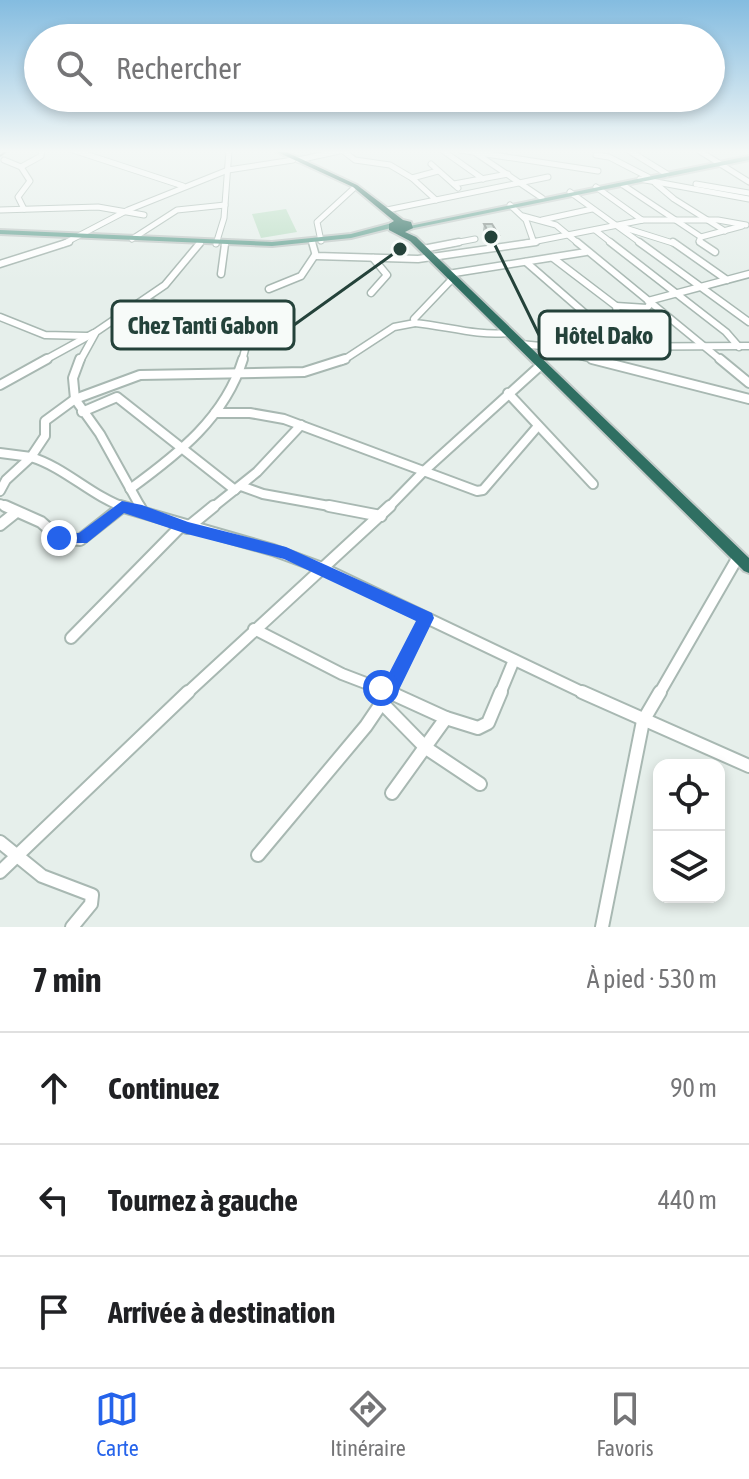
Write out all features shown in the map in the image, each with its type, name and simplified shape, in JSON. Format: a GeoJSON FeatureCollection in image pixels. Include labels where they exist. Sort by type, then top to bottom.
{"type":"FeatureCollection","features":[{"type":"Feature","properties":{"kind":"highway"},"geometry":{"type":"LineString","coordinates":[[358,193],[401,227]]}},
{"type":"Feature","properties":{"kind":"highway"},"geometry":{"type":"LineString","coordinates":[[363,193],[387,210],[507,333],[749,567]]}},
{"type":"Feature","properties":{"kind":"main road"},"geometry":{"type":"LineString","coordinates":[[0,232],[220,244],[316,241],[564,193]]}},
{"type":"Feature","properties":{"kind":"street"},"geometry":{"type":"LineString","coordinates":[[21,193],[18,197],[24,209]]}},
{"type":"Feature","properties":{"kind":"street"},"geometry":{"type":"LineString","coordinates":[[0,264],[83,236],[128,210],[147,205],[169,193]]}},
{"type":"Feature","properties":{"kind":"street"},"geometry":{"type":"LineString","coordinates":[[221,274],[220,244],[226,193]]}},
{"type":"Feature","properties":{"kind":"street"},"geometry":{"type":"LineString","coordinates":[[269,289],[301,276],[315,255],[319,219],[348,193]]}},
{"type":"Feature","properties":{"kind":"street"},"geometry":{"type":"LineString","coordinates":[[429,193],[436,200]]}},
{"type":"Feature","properties":{"kind":"street"},"geometry":{"type":"LineString","coordinates":[[387,210],[469,193]]}},
{"type":"Feature","properties":{"kind":"street"},"geometry":{"type":"LineString","coordinates":[[536,193],[542,198]]}},
{"type":"Feature","properties":{"kind":"street"},"geometry":{"type":"LineString","coordinates":[[572,193],[749,322]]}},
{"type":"Feature","properties":{"kind":"street"},"geometry":{"type":"LineString","coordinates":[[605,193],[643,220]]}},
{"type":"Feature","properties":{"kind":"street"},"geometry":{"type":"LineString","coordinates":[[635,193],[701,237],[748,225]]}},
{"type":"Feature","properties":{"kind":"street"},"geometry":{"type":"LineString","coordinates":[[670,193],[725,231]]}},
{"type":"Feature","properties":{"kind":"street"},"geometry":{"type":"LineString","coordinates":[[719,193],[749,199]]}},
{"type":"Feature","properties":{"kind":"street"},"geometry":{"type":"LineString","coordinates":[[145,228],[147,205]]}},
{"type":"Feature","properties":{"kind":"street"},"geometry":{"type":"LineString","coordinates":[[132,239],[177,210],[225,205]]}},
{"type":"Feature","properties":{"kind":"street"},"geometry":{"type":"LineString","coordinates":[[510,205],[523,216],[533,240]]}},
{"type":"Feature","properties":{"kind":"street"},"geometry":{"type":"LineString","coordinates":[[542,220],[592,209]]}},
{"type":"Feature","properties":{"kind":"street"},"geometry":{"type":"LineString","coordinates":[[0,210],[128,210],[144,215]]}},
{"type":"Feature","properties":{"kind":"street"},"geometry":{"type":"LineString","coordinates":[[523,216],[556,225],[749,383]]}},
{"type":"Feature","properties":{"kind":"street"},"geometry":{"type":"LineString","coordinates":[[426,252],[569,237],[643,220],[707,220],[748,225]]}},
{"type":"Feature","properties":{"kind":"street"},"geometry":{"type":"LineString","coordinates":[[616,225],[672,241],[727,280]]}},
{"type":"Feature","properties":{"kind":"street"},"geometry":{"type":"LineString","coordinates":[[595,230],[726,332],[739,347]]}},
{"type":"Feature","properties":{"kind":"street"},"geometry":{"type":"LineString","coordinates":[[701,237],[699,241],[715,252]]}},
{"type":"Feature","properties":{"kind":"street"},"geometry":{"type":"LineString","coordinates":[[315,255],[413,260],[426,252],[475,239]]}},
{"type":"Feature","properties":{"kind":"street"},"geometry":{"type":"LineString","coordinates":[[0,385],[92,334],[144,300],[165,285],[200,243]]}},
{"type":"Feature","properties":{"kind":"street"},"geometry":{"type":"LineString","coordinates":[[415,323],[414,319],[451,276],[586,252]]}},
{"type":"Feature","properties":{"kind":"street"},"geometry":{"type":"LineString","coordinates":[[371,293],[387,275],[373,258]]}},
{"type":"Feature","properties":{"kind":"street"},"geometry":{"type":"LineString","coordinates":[[553,258],[616,306],[647,308],[649,302]]}},
{"type":"Feature","properties":{"kind":"street"},"geometry":{"type":"LineString","coordinates":[[526,262],[588,316]]}},
{"type":"Feature","properties":{"kind":"street"},"geometry":{"type":"LineString","coordinates":[[649,302],[749,274]]}},
{"type":"Feature","properties":{"kind":"street"},"geometry":{"type":"LineString","coordinates":[[144,300],[184,312]]}},
{"type":"Feature","properties":{"kind":"street"},"geometry":{"type":"LineString","coordinates":[[615,348],[618,338],[616,306]]}},
{"type":"Feature","properties":{"kind":"street"},"geometry":{"type":"LineString","coordinates":[[0,317],[45,335],[92,334]]}},
{"type":"Feature","properties":{"kind":"street"},"geometry":{"type":"LineString","coordinates":[[558,347],[557,334],[566,317],[617,318]]}},
{"type":"Feature","properties":{"kind":"street"},"geometry":{"type":"LineString","coordinates":[[0,491],[6,480],[31,457],[45,436],[45,421],[75,399],[140,375],[296,373],[317,370],[352,356],[394,327],[415,323],[463,328],[485,335],[507,333]]}},
{"type":"Feature","properties":{"kind":"street"},"geometry":{"type":"LineString","coordinates":[[92,334],[73,378],[75,399],[100,434],[142,511]]}},
{"type":"Feature","properties":{"kind":"street"},"geometry":{"type":"LineString","coordinates":[[130,489],[186,450],[215,413],[239,372],[248,338]]}},
{"type":"Feature","properties":{"kind":"street"},"geometry":{"type":"LineString","coordinates":[[519,344],[615,348],[749,346]]}},
{"type":"Feature","properties":{"kind":"street"},"geometry":{"type":"LineString","coordinates":[[541,346],[749,399]]}},
{"type":"Feature","properties":{"kind":"street"},"geometry":{"type":"LineString","coordinates":[[0,872],[254,629],[381,516],[424,471],[541,365]]}},
{"type":"Feature","properties":{"kind":"street"},"geometry":{"type":"LineString","coordinates":[[508,393],[593,484]]}},
{"type":"Feature","properties":{"kind":"street"},"geometry":{"type":"LineString","coordinates":[[82,412],[117,397],[238,488],[381,516]]}},
{"type":"Feature","properties":{"kind":"street"},"geometry":{"type":"LineString","coordinates":[[215,413],[265,415],[301,425],[473,490],[483,490],[538,426]]}},
{"type":"Feature","properties":{"kind":"street"},"geometry":{"type":"LineString","coordinates":[[71,638],[184,527],[238,488],[270,460],[301,425]]}},
{"type":"Feature","properties":{"kind":"street"},"geometry":{"type":"LineString","coordinates":[[0,453],[31,457],[57,467],[122,507],[184,527],[273,549],[322,568],[643,721],[749,766]]}},
{"type":"Feature","properties":{"kind":"street"},"geometry":{"type":"LineString","coordinates":[[0,504],[41,522],[59,538],[80,540],[122,507]]}},
{"type":"Feature","properties":{"kind":"street"},"geometry":{"type":"LineString","coordinates":[[0,525],[15,513]]}},
{"type":"Feature","properties":{"kind":"street"},"geometry":{"type":"LineString","coordinates":[[602,927],[643,721],[738,557]]}},
{"type":"Feature","properties":{"kind":"street"},"geometry":{"type":"LineString","coordinates":[[258,855],[382,703],[426,618]]}},
{"type":"Feature","properties":{"kind":"street"},"geometry":{"type":"LineString","coordinates":[[254,629],[342,674],[472,728],[488,723],[514,660]]}},
{"type":"Feature","properties":{"kind":"street"},"geometry":{"type":"LineString","coordinates":[[382,703],[426,748],[480,784]]}},
{"type":"Feature","properties":{"kind":"street"},"geometry":{"type":"LineString","coordinates":[[392,793],[446,718]]}},
{"type":"Feature","properties":{"kind":"street"},"geometry":{"type":"LineString","coordinates":[[0,842],[39,878],[60,888],[92,895],[91,904],[72,927]]}},
{"type":"Feature","properties":{"kind":"green space"},"geometry":{"type":"Polygon","coordinates":[[[286,209],[297,232],[261,238],[252,214],[286,209]]]}},
{"type":"Feature","properties":{"kind":"building"},"geometry":{"type":"Polygon","coordinates":[[[484,224],[492,224],[499,235],[491,237],[484,224]]]}},
{"type":"Feature","properties":{"kind":"place","name":"Hôtel Dako"},"geometry":{"type":"Point","coordinates":[491,237]}},
{"type":"Feature","properties":{"kind":"place","name":"Chez Tanti Gabon"},"geometry":{"type":"Point","coordinates":[400,249]}},
{"type":"Feature","properties":{"kind":"route"},"geometry":{"type":"LineString","coordinates":[[59,538],[80,540],[122,507],[187,528],[286,553],[322,568],[426,618],[389,692],[381,688]]}}]}
